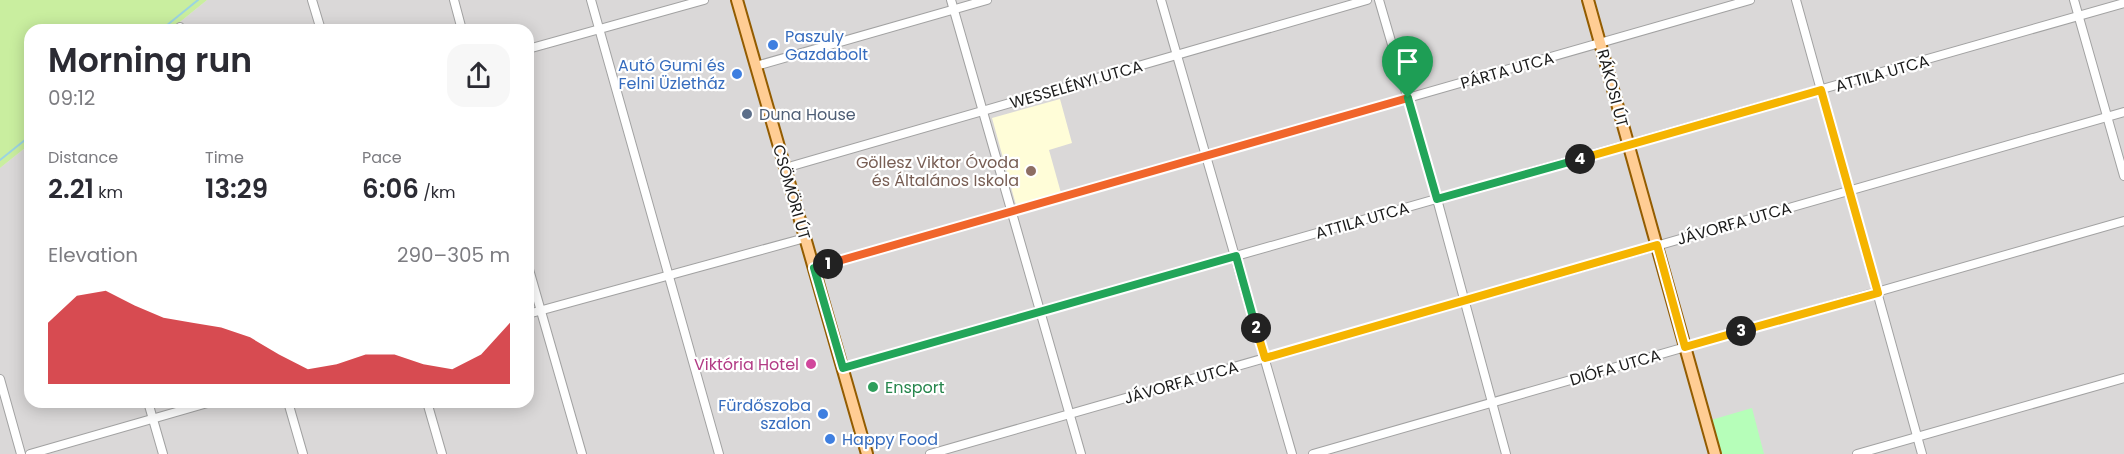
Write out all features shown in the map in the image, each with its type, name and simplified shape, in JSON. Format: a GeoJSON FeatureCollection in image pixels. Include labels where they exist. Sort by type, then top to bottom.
{"type":"FeatureCollection","features":[{"type":"Feature","properties":{"kind":"main road","name":"CSÖMÖRI ÚT"},"geometry":{"type":"LineString","coordinates":[[737,0],[867,454]]}},
{"type":"Feature","properties":{"kind":"main road","name":"RÁKOSI ÚT"},"geometry":{"type":"LineString","coordinates":[[1588,0],[1715,454]]}},
{"type":"Feature","properties":{"kind":"street"},"geometry":{"type":"LineString","coordinates":[[312,0],[319,24]]}},
{"type":"Feature","properties":{"kind":"street"},"geometry":{"type":"LineString","coordinates":[[454,0],[460,24]]}},
{"type":"Feature","properties":{"kind":"street"},"geometry":{"type":"LineString","coordinates":[[591,0],[719,454]]}},
{"type":"Feature","properties":{"kind":"street"},"geometry":{"type":"LineString","coordinates":[[534,47],[704,0]]}},
{"type":"Feature","properties":{"kind":"street"},"geometry":{"type":"LineString","coordinates":[[951,0],[1081,454]]}},
{"type":"Feature","properties":{"kind":"street"},"geometry":{"type":"LineString","coordinates":[[756,66],[987,0]]}},
{"type":"Feature","properties":{"kind":"street"},"geometry":{"type":"LineString","coordinates":[[1161,0],[1292,454]]}},
{"type":"Feature","properties":{"kind":"street","name":"WESSELÉNYI UTCA"},"geometry":{"type":"LineString","coordinates":[[785,168],[1367,0]]}},
{"type":"Feature","properties":{"kind":"street"},"geometry":{"type":"LineString","coordinates":[[1379,0],[1437,199],[1506,454]]}},
{"type":"Feature","properties":{"kind":"street","name":"PÁRTA UTCA"},"geometry":{"type":"LineString","coordinates":[[814,268],[1750,0]]}},
{"type":"Feature","properties":{"kind":"street"},"geometry":{"type":"LineString","coordinates":[[1796,0],[1922,454]]}},
{"type":"Feature","properties":{"kind":"street"},"geometry":{"type":"LineString","coordinates":[[2074,0],[2124,176]]}},
{"type":"Feature","properties":{"kind":"street","name":"ATTILA UTCA"},"geometry":{"type":"LineString","coordinates":[[843,368],[2124,3]]}},
{"type":"Feature","properties":{"kind":"street","name":"JÁVORFA UTCA"},"geometry":{"type":"LineString","coordinates":[[930,454],[2124,112]]}},
{"type":"Feature","properties":{"kind":"street","name":"DIÓFA UTCA"},"geometry":{"type":"LineString","coordinates":[[1313,454],[2124,221]]}},
{"type":"Feature","properties":{"kind":"street"},"geometry":{"type":"LineString","coordinates":[[534,312],[805,238]]}},
{"type":"Feature","properties":{"kind":"street"},"geometry":{"type":"LineString","coordinates":[[534,288],[582,454]]}},
{"type":"Feature","properties":{"kind":"street"},"geometry":{"type":"LineString","coordinates":[[1857,454],[2124,378]]}},
{"type":"Feature","properties":{"kind":"street"},"geometry":{"type":"LineString","coordinates":[[0,379],[21,454]]}},
{"type":"Feature","properties":{"kind":"street"},"geometry":{"type":"LineString","coordinates":[[150,408],[163,454]]}},
{"type":"Feature","properties":{"kind":"street"},"geometry":{"type":"LineString","coordinates":[[30,454],[189,408]]}},
{"type":"Feature","properties":{"kind":"street"},"geometry":{"type":"LineString","coordinates":[[290,408],[303,454]]}},
{"type":"Feature","properties":{"kind":"street"},"geometry":{"type":"LineString","coordinates":[[429,408],[442,454]]}},
{"type":"Feature","properties":{"kind":"shaded area"},"geometry":{"type":"Polygon","coordinates":[[[207,0],[2124,0],[2124,454],[0,454],[0,168],[24,149],[24,408],[534,408],[534,24],[177,24],[207,0]]]}},
{"type":"Feature","properties":{"kind":"shaded area","name":"Göllesz Viktor Óvoda és Általános Iskola"},"geometry":{"type":"Polygon","coordinates":[[[1060,99],[1072,143],[1049,150],[1061,193],[1016,205],[992,118],[1060,99]]]}},
{"type":"Feature","properties":{"kind":"green space"},"geometry":{"type":"Polygon","coordinates":[[[0,0],[207,0],[177,24],[24,24],[24,149],[0,168],[0,0]]]}},
{"type":"Feature","properties":{"kind":"green space"},"geometry":{"type":"Polygon","coordinates":[[[1752,408],[1764,454],[1720,454],[1711,420],[1752,408]]]}},
{"type":"Feature","properties":{"kind":"waterway"},"geometry":{"type":"LineString","coordinates":[[168,24],[198,0]]}},
{"type":"Feature","properties":{"kind":"waterway"},"geometry":{"type":"LineString","coordinates":[[0,160],[24,141]]}},
{"type":"Feature","properties":{"kind":"place","name":"Paszuly Gazdabolt"},"geometry":{"type":"Point","coordinates":[773,45]}},
{"type":"Feature","properties":{"kind":"place","name":"Autó Gumi és Felni Üzletház"},"geometry":{"type":"Point","coordinates":[737,74]}},
{"type":"Feature","properties":{"kind":"place","name":"Duna House"},"geometry":{"type":"Point","coordinates":[747,114]}},
{"type":"Feature","properties":{"kind":"place","name":"Göllesz Viktor Óvoda és Általános Iskola"},"geometry":{"type":"Point","coordinates":[1031,171]}},
{"type":"Feature","properties":{"kind":"place","name":"Viktória Hotel"},"geometry":{"type":"Point","coordinates":[811,364]}},
{"type":"Feature","properties":{"kind":"place","name":"Ensport"},"geometry":{"type":"Point","coordinates":[873,387]}},
{"type":"Feature","properties":{"kind":"place","name":"Fürdőszoba szalon"},"geometry":{"type":"Point","coordinates":[823,414]}},
{"type":"Feature","properties":{"kind":"place","name":"Happy Food"},"geometry":{"type":"Point","coordinates":[830,439]}},
{"type":"Feature","properties":{"kind":"route"},"geometry":{"type":"LineString","coordinates":[[1821,90],[1878,293],[1685,347],[1657,245],[1265,358],[1236,256],[843,368],[814,268],[1408,98],[1437,199],[1821,90]]}}]}
